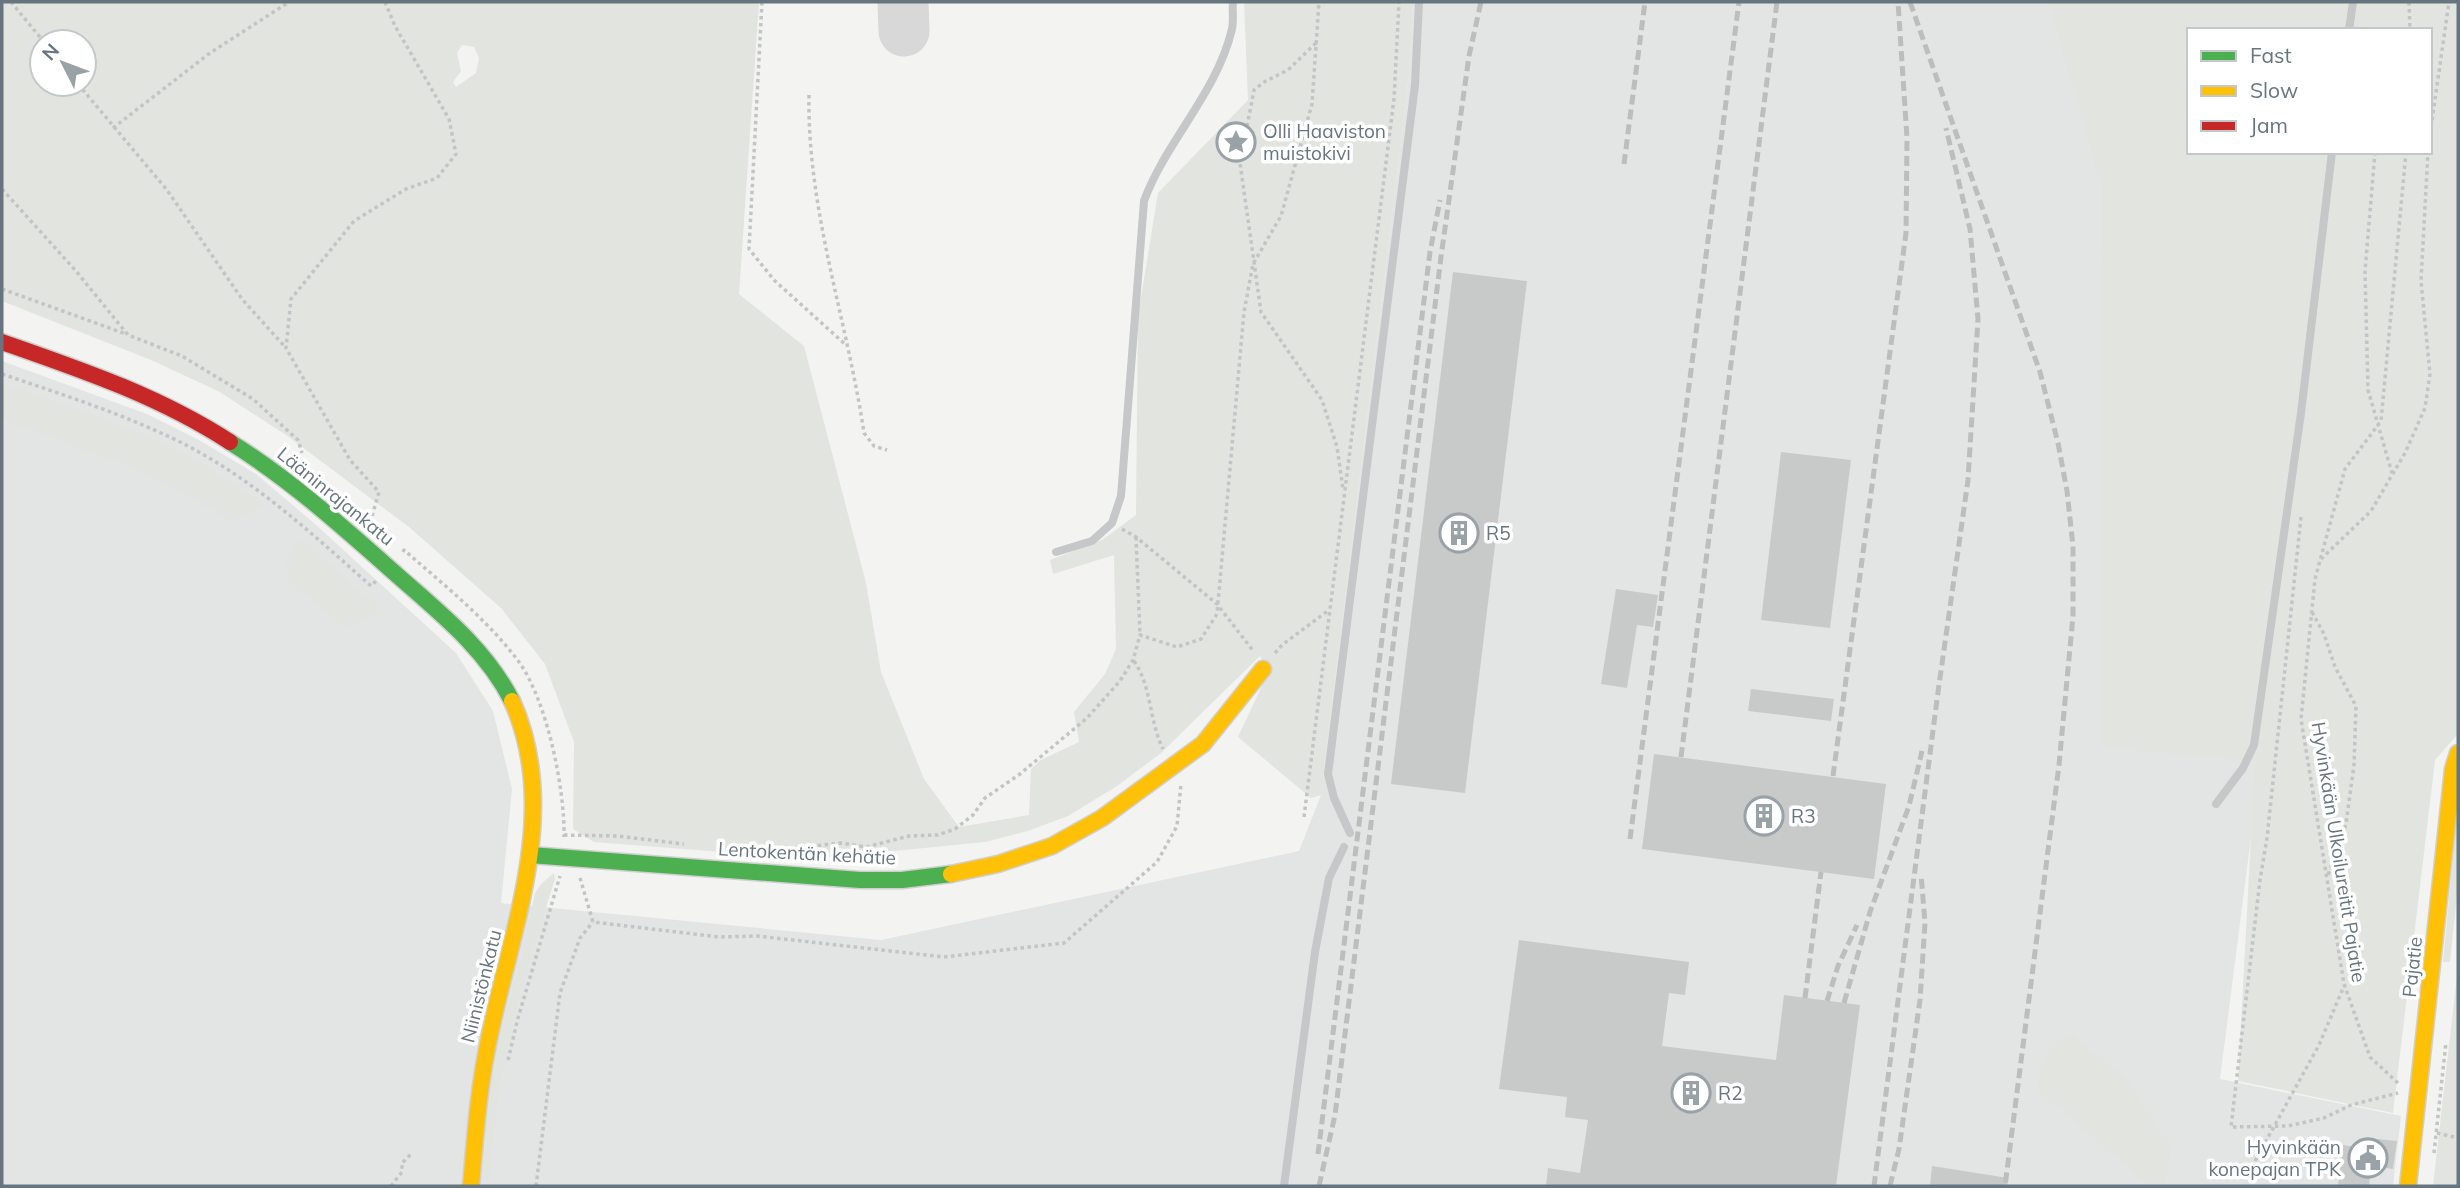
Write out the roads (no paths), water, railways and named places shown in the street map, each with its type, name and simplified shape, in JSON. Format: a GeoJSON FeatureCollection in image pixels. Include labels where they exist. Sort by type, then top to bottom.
{"type":"FeatureCollection","features":[{"type":"Feature","properties":{"kind":"street","name":"Lääninrajankatu"},"geometry":{"type":"LineString","coordinates":[[2,342],[136,390],[198,423],[275,471],[389,567],[466,637],[487,660],[506,689],[520,719],[530,757],[533,796]]}},
{"type":"Feature","properties":{"kind":"street","name":"Lentokentän kehätie"},"geometry":{"type":"LineString","coordinates":[[530,855],[860,880],[943,876],[998,864],[1052,846],[1102,818],[1203,744],[1263,669]]}},
{"type":"Feature","properties":{"kind":"street","name":"Pajatie"},"geometry":{"type":"LineString","coordinates":[[2407,1186],[2453,769],[2458,753]]}},
{"type":"Feature","properties":{"kind":"street","name":"Niinistönkatu"},"geometry":{"type":"LineString","coordinates":[[471,1186],[480,1084],[522,902],[530,855],[533,796]]}},
{"type":"Feature","properties":{"kind":"lane"},"geometry":{"type":"LineString","coordinates":[[1056,552],[1092,541],[1111,523],[1121,496],[1144,201],[1154,173],[1212,81],[1232,27],[1233,2]]}},
{"type":"Feature","properties":{"kind":"lane"},"geometry":{"type":"LineString","coordinates":[[1350,833],[1334,798],[1328,774],[1415,85],[1419,2]]}},
{"type":"Feature","properties":{"kind":"lane"},"geometry":{"type":"LineString","coordinates":[[2349,28],[2353,2]]}},
{"type":"Feature","properties":{"kind":"lane"},"geometry":{"type":"LineString","coordinates":[[2216,804],[2243,768],[2254,745],[2297,440],[2332,154]]}},
{"type":"Feature","properties":{"kind":"lane"},"geometry":{"type":"LineString","coordinates":[[1284,1186],[1315,952],[1329,878],[1344,847]]}},
{"type":"Feature","properties":{"kind":"railway"},"geometry":{"type":"LineString","coordinates":[[1319,1186],[1335,1115],[1441,257],[1469,56],[1481,2]]}},
{"type":"Feature","properties":{"kind":"railway"},"geometry":{"type":"LineString","coordinates":[[1624,164],[1645,2]]}},
{"type":"Feature","properties":{"kind":"railway"},"geometry":{"type":"LineString","coordinates":[[1630,839],[1739,2]]}},
{"type":"Feature","properties":{"kind":"railway"},"geometry":{"type":"LineString","coordinates":[[1681,757],[1777,2]]}},
{"type":"Feature","properties":{"kind":"railway"},"geometry":{"type":"LineString","coordinates":[[1833,776],[1906,233],[1907,138],[1898,2]]}},
{"type":"Feature","properties":{"kind":"railway"},"geometry":{"type":"LineString","coordinates":[[1910,2],[2040,372],[2058,443],[2073,546],[2073,616],[2059,765],[2005,1186]]}},
{"type":"Feature","properties":{"kind":"railway"},"geometry":{"type":"LineString","coordinates":[[1874,1186],[1968,480],[1978,319],[1970,229],[1946,128]]}},
{"type":"Feature","properties":{"kind":"railway"},"geometry":{"type":"LineString","coordinates":[[1318,1154],[1430,252],[1440,200]]}},
{"type":"Feature","properties":{"kind":"railway"},"geometry":{"type":"LineString","coordinates":[[1844,1003],[1870,912],[1909,806],[1922,751]]}},
{"type":"Feature","properties":{"kind":"railway"},"geometry":{"type":"LineString","coordinates":[[1805,998],[1821,872]]}},
{"type":"Feature","properties":{"kind":"railway"},"geometry":{"type":"LineString","coordinates":[[1890,1186],[1899,1149],[1920,1000],[1925,923],[1921,874]]}},
{"type":"Feature","properties":{"kind":"railway"},"geometry":{"type":"LineString","coordinates":[[1827,1001],[1838,966],[1857,925]]}},
{"type":"Feature","properties":{"kind":"place","name":"Olli Haaviston muistokivi"},"geometry":{"type":"Point","coordinates":[1236,142]}},
{"type":"Feature","properties":{"kind":"place","name":"R5"},"geometry":{"type":"Point","coordinates":[1459,533]}},
{"type":"Feature","properties":{"kind":"place","name":"R3"},"geometry":{"type":"Point","coordinates":[1764,816]}},
{"type":"Feature","properties":{"kind":"place","name":"R2"},"geometry":{"type":"Point","coordinates":[1691,1093]}},
{"type":"Feature","properties":{"kind":"place","name":"Hyvinkään konepajan TPK"},"geometry":{"type":"Point","coordinates":[2368,1158]}}]}
